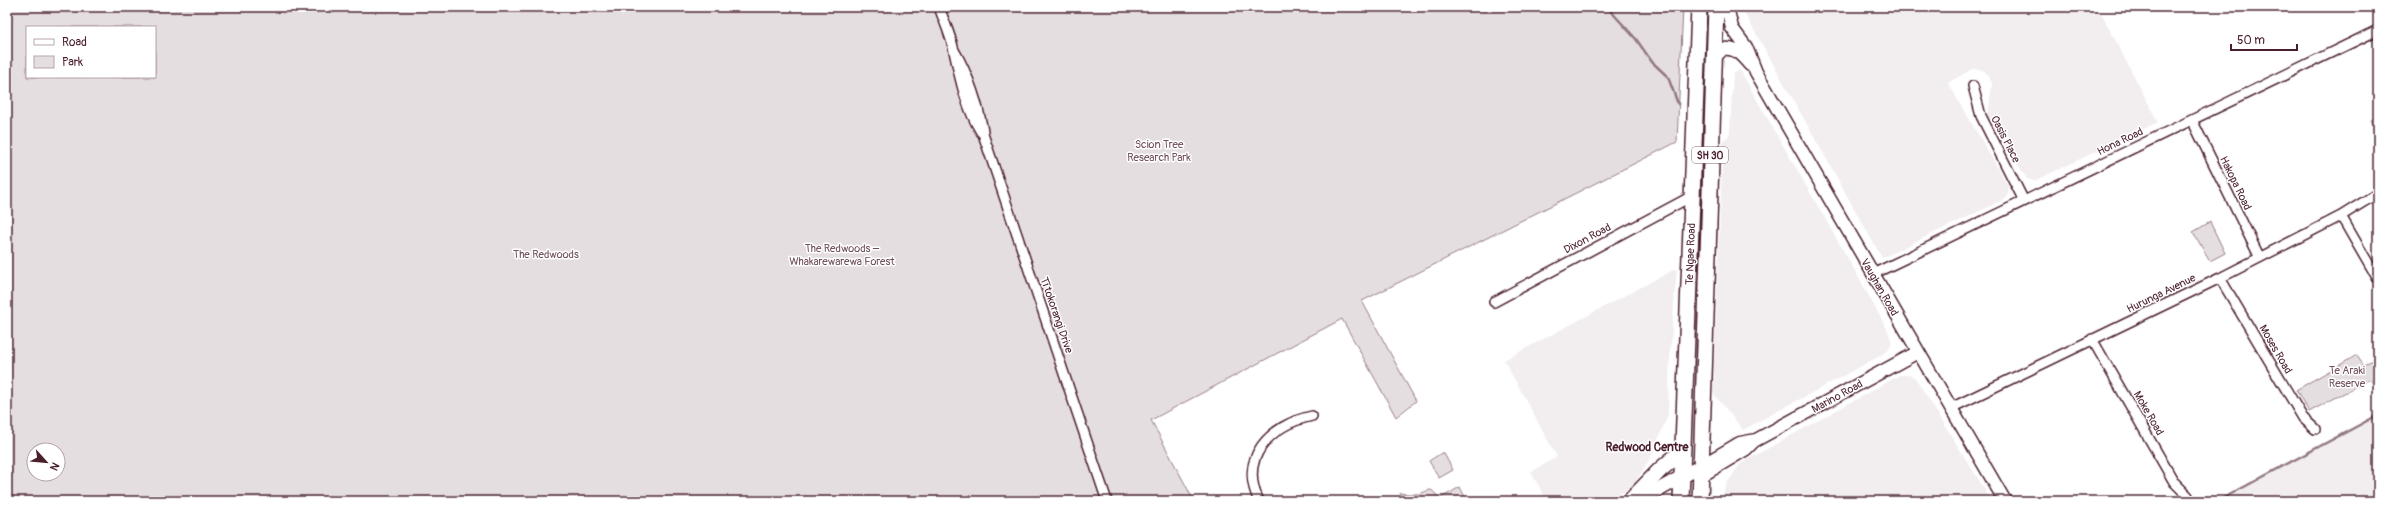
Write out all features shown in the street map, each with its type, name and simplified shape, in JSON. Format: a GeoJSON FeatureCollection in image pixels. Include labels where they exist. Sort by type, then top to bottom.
{"type":"FeatureCollection","features":[{"type":"Feature","properties":{"kind":"highway","name":"Te Ngae Road"},"geometry":{"type":"LineString","coordinates":[[1682,488],[1682,451],[1699,7]]}},
{"type":"Feature","properties":{"kind":"highway","name":"Te Ngae Road"},"geometry":{"type":"LineString","coordinates":[[1700,501],[1716,7]]}},
{"type":"Feature","properties":{"kind":"highway"},"geometry":{"type":"LineString","coordinates":[[1630,501],[1660,470],[1682,451]]}},
{"type":"Feature","properties":{"kind":"main road"},"geometry":{"type":"LineString","coordinates":[[1658,501],[1682,488],[1701,471]]}},
{"type":"Feature","properties":{"kind":"main road"},"geometry":{"type":"LineString","coordinates":[[1639,501],[1682,488]]}},
{"type":"Feature","properties":{"kind":"street","name":"Tītokorangi Drive"},"geometry":{"type":"LineString","coordinates":[[939,7],[954,50],[956,67],[964,91],[976,123],[984,137],[1107,501]]}},
{"type":"Feature","properties":{"kind":"street","name":"Vaughan Road"},"geometry":{"type":"LineString","coordinates":[[1727,7],[1732,28],[1746,47],[1756,72],[2006,501]]}},
{"type":"Feature","properties":{"kind":"street","name":"Hona Road"},"geometry":{"type":"LineString","coordinates":[[1873,274],[2378,30]]}},
{"type":"Feature","properties":{"kind":"street","name":"Vaughan Road"},"geometry":{"type":"LineString","coordinates":[[1714,58],[1723,49],[1732,49],[1740,53],[1756,72]]}},
{"type":"Feature","properties":{"kind":"street","name":"Oasis Place"},"geometry":{"type":"LineString","coordinates":[[1973,86],[1980,116],[2024,201]]}},
{"type":"Feature","properties":{"kind":"street","name":"Hakopa Road"},"geometry":{"type":"LineString","coordinates":[[2192,120],[2259,256]]}},
{"type":"Feature","properties":{"kind":"street","name":"Hurunga Avenue"},"geometry":{"type":"LineString","coordinates":[[1951,408],[2220,278],[2259,256],[2341,216],[2378,193]]}},
{"type":"Feature","properties":{"kind":"street","name":"Dixon Road"},"geometry":{"type":"LineString","coordinates":[[1494,302],[1692,196]]}},
{"type":"Feature","properties":{"kind":"street"},"geometry":{"type":"LineString","coordinates":[[2341,216],[2378,280]]}},
{"type":"Feature","properties":{"kind":"street","name":"Moses Road"},"geometry":{"type":"LineString","coordinates":[[2220,278],[2303,418],[2315,430]]}},
{"type":"Feature","properties":{"kind":"street","name":"Moke Road"},"geometry":{"type":"LineString","coordinates":[[2092,340],[2174,482],[2188,496]]}},
{"type":"Feature","properties":{"kind":"street","name":"Marino Road"},"geometry":{"type":"LineString","coordinates":[[1701,471],[1740,443],[1756,440],[1918,352]]}},
{"type":"Feature","properties":{"kind":"street"},"geometry":{"type":"LineString","coordinates":[[1259,501],[1252,478],[1254,461],[1260,447],[1277,431],[1298,420],[1312,416]]}},
{"type":"Feature","properties":{"kind":"shaded area"},"geometry":{"type":"Polygon","coordinates":[[[1741,7],[2098,7],[2158,122],[2034,181],[2027,179],[1988,116],[1992,83],[1984,70],[1972,69],[1948,83],[2009,187],[2007,198],[1882,258],[1741,7]]]}},
{"type":"Feature","properties":{"kind":"shaded area"},"geometry":{"type":"Polygon","coordinates":[[[1740,70],[1859,278],[1888,331],[1892,343],[1889,349],[1880,356],[1743,430],[1713,393],[1723,140],[1729,136],[1733,74],[1740,70]]]}},
{"type":"Feature","properties":{"kind":"shaded area","name":"Redwood Centre"},"geometry":{"type":"Polygon","coordinates":[[[1677,268],[1670,353],[1668,414],[1652,455],[1633,486],[1608,501],[1547,501],[1531,472],[1557,457],[1504,360],[1677,268]]]}},
{"type":"Feature","properties":{"kind":"shaded area"},"geometry":{"type":"Polygon","coordinates":[[[1900,375],[1909,375],[1916,379],[1992,501],[1721,501],[1726,485],[1740,464],[1900,375]]]}},
{"type":"Feature","properties":{"kind":"shaded area"},"geometry":{"type":"Polygon","coordinates":[[[2378,415],[2378,501],[2215,501],[2331,440],[2378,415]]]}},
{"type":"Feature","properties":{"kind":"green space","name":"The Redwoods – Whakarewarewa Forest"},"geometry":{"type":"Polygon","coordinates":[[[7,7],[1683,7],[1677,142],[1362,301],[1416,401],[1396,417],[1342,319],[1151,420],[1194,501],[7,501],[7,7]]]}},
{"type":"Feature","properties":{"kind":"green space"},"geometry":{"type":"Polygon","coordinates":[[[2378,117],[2378,135],[2371,120],[2378,117]]]}},
{"type":"Feature","properties":{"kind":"green space"},"geometry":{"type":"Polygon","coordinates":[[[2210,222],[2225,253],[2210,261],[2193,232],[2210,222]]]}},
{"type":"Feature","properties":{"kind":"green space","name":"Te Araki Reserve"},"geometry":{"type":"Polygon","coordinates":[[[2357,355],[2364,365],[2378,356],[2378,391],[2370,379],[2309,412],[2296,390],[2357,355]]]}},
{"type":"Feature","properties":{"kind":"green space"},"geometry":{"type":"Polygon","coordinates":[[[1443,452],[1453,470],[1439,478],[1429,461],[1443,452]]]}},
{"type":"Feature","properties":{"kind":"green space"},"geometry":{"type":"Polygon","coordinates":[[[1460,487],[1467,501],[1403,501],[1400,493],[1416,494],[1431,490],[1439,499],[1460,487]]]}},
{"type":"Feature","properties":{"kind":"waterway"},"geometry":{"type":"LineString","coordinates":[[1607,7],[1636,39],[1652,62],[1668,77],[1678,104]]}},
{"type":"Feature","properties":{"kind":"waterway"},"geometry":{"type":"LineString","coordinates":[[2218,501],[2378,415]]}},
{"type":"Feature","properties":{"kind":"district","name":"Redwood Centre"},"geometry":{"type":"Point","coordinates":[1647,447]}},
{"type":"Feature","properties":{"kind":"park label","name":"Scion Tree Research Park"},"geometry":{"type":"Point","coordinates":[1159,150]}},
{"type":"Feature","properties":{"kind":"park label","name":"The Redwoods"},"geometry":{"type":"Point","coordinates":[546,254]}}]}
